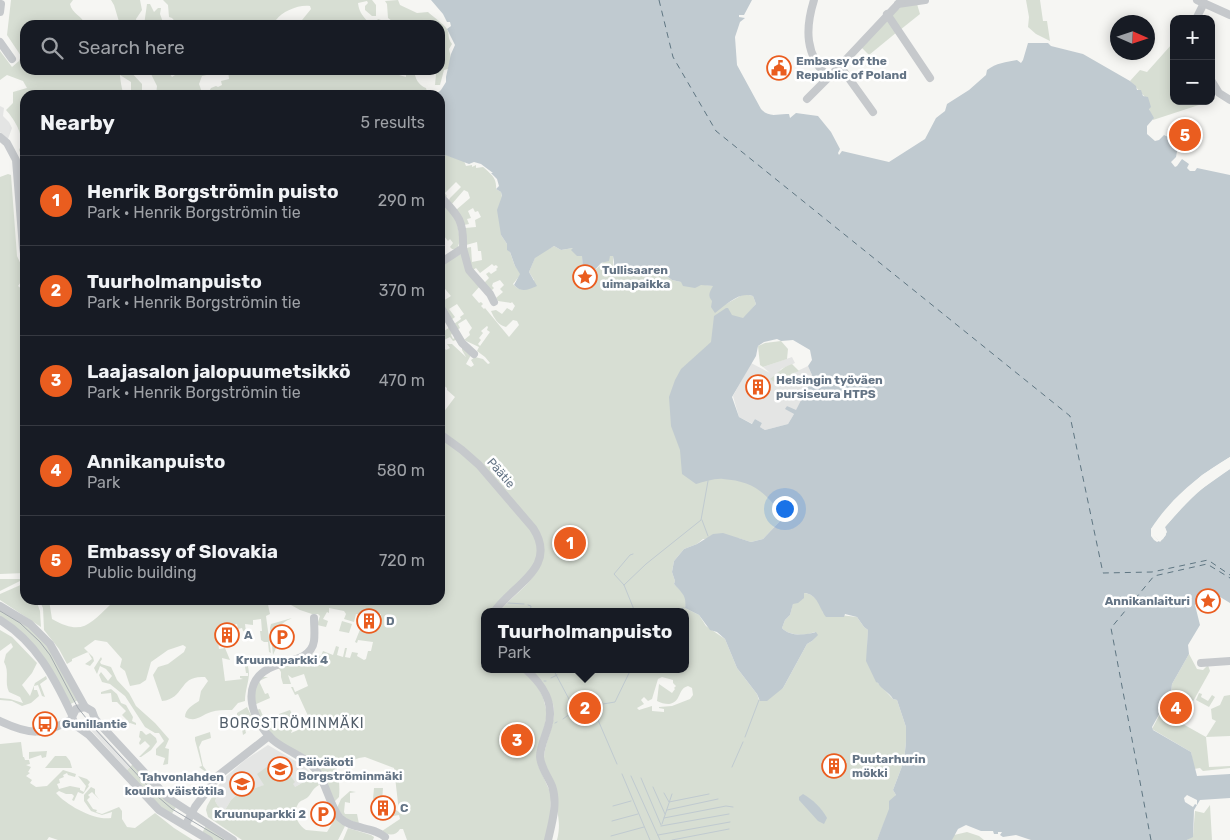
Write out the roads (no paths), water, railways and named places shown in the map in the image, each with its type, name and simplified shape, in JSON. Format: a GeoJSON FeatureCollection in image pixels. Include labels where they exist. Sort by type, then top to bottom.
{"type":"FeatureCollection","features":[{"type":"Feature","properties":{"kind":"street"},"geometry":{"type":"LineString","coordinates":[[814,0],[808,31],[810,48],[815,61],[828,77]]}},
{"type":"Feature","properties":{"kind":"street"},"geometry":{"type":"LineString","coordinates":[[806,99],[900,2],[925,0]]}},
{"type":"Feature","properties":{"kind":"street"},"geometry":{"type":"LineString","coordinates":[[1197,15],[1200,1],[1230,15]]}},
{"type":"Feature","properties":{"kind":"street"},"geometry":{"type":"LineString","coordinates":[[887,14],[930,78]]}},
{"type":"Feature","properties":{"kind":"street"},"geometry":{"type":"LineString","coordinates":[[0,42],[12,59]]}},
{"type":"Feature","properties":{"kind":"street"},"geometry":{"type":"LineString","coordinates":[[840,66],[873,112]]}},
{"type":"Feature","properties":{"kind":"street"},"geometry":{"type":"LineString","coordinates":[[1215,86],[1219,93],[1230,100]]}},
{"type":"Feature","properties":{"kind":"street"},"geometry":{"type":"LineString","coordinates":[[0,137],[7,143],[16,160],[20,210]]}},
{"type":"Feature","properties":{"kind":"street"},"geometry":{"type":"LineString","coordinates":[[445,202],[461,220],[463,248],[469,270],[490,294],[494,302]]}},
{"type":"Feature","properties":{"kind":"street"},"geometry":{"type":"LineString","coordinates":[[445,260],[463,248]]}},
{"type":"Feature","properties":{"kind":"street"},"geometry":{"type":"LineString","coordinates":[[445,314],[462,343],[474,354]]}},
{"type":"Feature","properties":{"kind":"street","name":"Päätie"},"geometry":{"type":"LineString","coordinates":[[445,438],[479,465],[537,534],[541,550],[534,570],[526,581],[497,608]]}},
{"type":"Feature","properties":{"kind":"street"},"geometry":{"type":"LineString","coordinates":[[0,606],[30,624],[50,644],[85,707],[92,711],[95,719],[162,793],[177,805],[233,840]]}},
{"type":"Feature","properties":{"kind":"street"},"geometry":{"type":"LineString","coordinates":[[314,618],[314,641],[310,650],[300,657],[269,668],[260,674],[254,682],[251,691],[253,708],[269,736],[314,768],[342,819],[385,837]]}},
{"type":"Feature","properties":{"kind":"street"},"geometry":{"type":"LineString","coordinates":[[0,620],[17,631],[42,657],[72,717],[80,728],[89,734],[164,813],[209,840]]}},
{"type":"Feature","properties":{"kind":"street"},"geometry":{"type":"LineString","coordinates":[[1201,664],[1230,661]]}},
{"type":"Feature","properties":{"kind":"street"},"geometry":{"type":"LineString","coordinates":[[529,673],[543,688],[550,707],[550,720],[540,757],[554,796],[554,811],[548,840]]}},
{"type":"Feature","properties":{"kind":"street"},"geometry":{"type":"LineString","coordinates":[[54,729],[72,717],[77,708],[85,707]]}},
{"type":"Feature","properties":{"kind":"street"},"geometry":{"type":"LineString","coordinates":[[0,721],[29,732],[91,726],[95,719]]}},
{"type":"Feature","properties":{"kind":"street"},"geometry":{"type":"LineString","coordinates":[[188,826],[203,798],[219,775],[269,736]]}},
{"type":"Feature","properties":{"kind":"waterway"},"geometry":{"type":"LineString","coordinates":[[624,585],[646,564],[701,520],[708,481]]}},
{"type":"Feature","properties":{"kind":"waterway"},"geometry":{"type":"LineString","coordinates":[[702,520],[708,536]]}},
{"type":"Feature","properties":{"kind":"waterway"},"geometry":{"type":"LineString","coordinates":[[633,554],[614,574],[624,585],[633,608]]}},
{"type":"Feature","properties":{"kind":"waterway"},"geometry":{"type":"LineString","coordinates":[[508,603],[524,604]]}},
{"type":"Feature","properties":{"kind":"waterway"},"geometry":{"type":"LineString","coordinates":[[528,605],[531,606],[531,608]]}},
{"type":"Feature","properties":{"kind":"waterway"},"geometry":{"type":"LineString","coordinates":[[555,673],[570,701],[575,706],[598,704]]}},
{"type":"Feature","properties":{"kind":"waterway"},"geometry":{"type":"LineString","coordinates":[[603,704],[615,702],[629,673]]}},
{"type":"Feature","properties":{"kind":"waterway"},"geometry":{"type":"LineString","coordinates":[[551,678],[557,675]]}},
{"type":"Feature","properties":{"kind":"waterway"},"geometry":{"type":"LineString","coordinates":[[745,737],[759,700]]}},
{"type":"Feature","properties":{"kind":"waterway"},"geometry":{"type":"LineString","coordinates":[[563,719],[571,713]]}},
{"type":"Feature","properties":{"kind":"waterway"},"geometry":{"type":"LineString","coordinates":[[595,713],[617,764]]}},
{"type":"Feature","properties":{"kind":"waterway"},"geometry":{"type":"LineString","coordinates":[[732,767],[743,742]]}},
{"type":"Feature","properties":{"kind":"waterway"},"geometry":{"type":"LineString","coordinates":[[622,774],[650,840]]}},
{"type":"Feature","properties":{"kind":"waterway"},"geometry":{"type":"LineString","coordinates":[[631,776],[660,840]]}},
{"type":"Feature","properties":{"kind":"waterway"},"geometry":{"type":"LineString","coordinates":[[641,778],[661,825]]}},
{"type":"Feature","properties":{"kind":"waterway"},"geometry":{"type":"LineString","coordinates":[[653,787],[665,814]]}},
{"type":"Feature","properties":{"kind":"waterway"},"geometry":{"type":"LineString","coordinates":[[664,793],[669,802],[709,794]]}},
{"type":"Feature","properties":{"kind":"waterway"},"geometry":{"type":"LineString","coordinates":[[662,824],[672,794]]}},
{"type":"Feature","properties":{"kind":"waterway"},"geometry":{"type":"LineString","coordinates":[[667,810],[718,799]]}},
{"type":"Feature","properties":{"kind":"waterway"},"geometry":{"type":"LineString","coordinates":[[613,806],[631,801]]}},
{"type":"Feature","properties":{"kind":"waterway"},"geometry":{"type":"LineString","coordinates":[[664,818],[726,806],[733,807]]}},
{"type":"Feature","properties":{"kind":"waterway"},"geometry":{"type":"LineString","coordinates":[[612,821],[638,814]]}},
{"type":"Feature","properties":{"kind":"waterway"},"geometry":{"type":"LineString","coordinates":[[661,826],[729,814]]}},
{"type":"Feature","properties":{"kind":"waterway"},"geometry":{"type":"LineString","coordinates":[[658,835],[730,822]]}},
{"type":"Feature","properties":{"kind":"waterway"},"geometry":{"type":"LineString","coordinates":[[611,836],[644,827]]}},
{"type":"Feature","properties":{"kind":"waterway"},"geometry":{"type":"LineString","coordinates":[[672,840],[729,829]]}},
{"type":"Feature","properties":{"kind":"tram line"},"geometry":{"type":"LineString","coordinates":[[0,611],[20,623],[40,642],[50,655],[78,708],[157,796],[172,809],[224,840]]}},
{"type":"Feature","properties":{"kind":"place","name":"Embassy of the Republic of Poland"},"geometry":{"type":"Point","coordinates":[779,68]}},
{"type":"Feature","properties":{"kind":"place","name":"Embassy of Slovakia"},"geometry":{"type":"Point","coordinates":[1185,135]}},
{"type":"Feature","properties":{"kind":"place","name":"Tullisaaren uimapaikka"},"geometry":{"type":"Point","coordinates":[585,277]}},
{"type":"Feature","properties":{"kind":"place","name":"Helsingin työväen pursiseura HTPS"},"geometry":{"type":"Point","coordinates":[758,387]}},
{"type":"Feature","properties":{"kind":"place","name":"Henrik Borgströmin puisto"},"geometry":{"type":"Point","coordinates":[570,543]}},
{"type":"Feature","properties":{"kind":"place","name":"Annikanlaituri"},"geometry":{"type":"Point","coordinates":[1208,601]}},
{"type":"Feature","properties":{"kind":"place","name":"D"},"geometry":{"type":"Point","coordinates":[369,621]}},
{"type":"Feature","properties":{"kind":"place","name":"A"},"geometry":{"type":"Point","coordinates":[227,635]}},
{"type":"Feature","properties":{"kind":"place","name":"Kruunuparkki 4"},"geometry":{"type":"Point","coordinates":[282,637]}},
{"type":"Feature","properties":{"kind":"place","name":"Tuurholmanpuisto"},"geometry":{"type":"Point","coordinates":[585,708]}},
{"type":"Feature","properties":{"kind":"place","name":"Annikanpuisto"},"geometry":{"type":"Point","coordinates":[1176,708]}},
{"type":"Feature","properties":{"kind":"place","name":"Gunillantie"},"geometry":{"type":"Point","coordinates":[45,724]}},
{"type":"Feature","properties":{"kind":"place","name":"Laajasalon jalopuumetsikkö"},"geometry":{"type":"Point","coordinates":[517,740]}},
{"type":"Feature","properties":{"kind":"place","name":"Puutarhurin mökki"},"geometry":{"type":"Point","coordinates":[834,766]}},
{"type":"Feature","properties":{"kind":"place","name":"Päiväkoti Borgströminmäki"},"geometry":{"type":"Point","coordinates":[280,769]}},
{"type":"Feature","properties":{"kind":"place","name":"Tahvonlahden koulun väistötila"},"geometry":{"type":"Point","coordinates":[242,784]}},
{"type":"Feature","properties":{"kind":"place","name":"C"},"geometry":{"type":"Point","coordinates":[383,808]}},
{"type":"Feature","properties":{"kind":"place","name":"Kruunuparkki 2"},"geometry":{"type":"Point","coordinates":[323,814]}},
{"type":"Feature","properties":{"kind":"district","name":"BORGSTRÖMINMÄKI"},"geometry":{"type":"Point","coordinates":[292,723]}}]}
